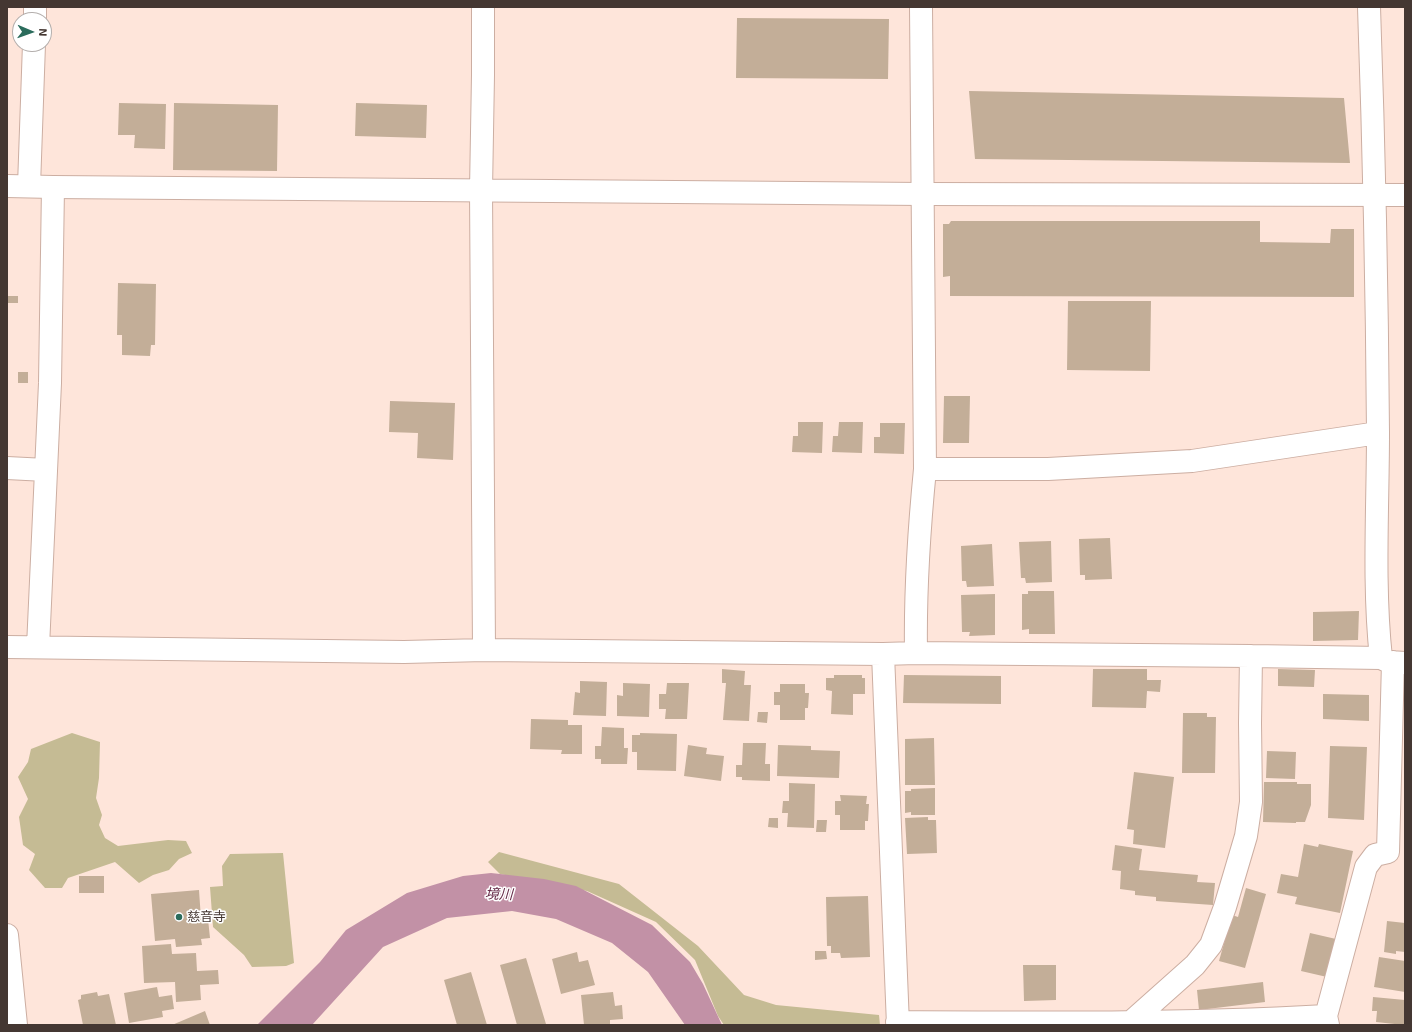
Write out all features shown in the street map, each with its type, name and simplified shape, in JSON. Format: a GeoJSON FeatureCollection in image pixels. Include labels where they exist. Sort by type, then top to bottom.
{"type":"FeatureCollection","features":[{"type":"Feature","properties":{"kind":"street"},"geometry":{"type":"LineString","coordinates":[[483,7],[481,190],[484,650]]}},
{"type":"Feature","properties":{"kind":"street"},"geometry":{"type":"LineString","coordinates":[[916,653],[915,613],[925,468],[924,194],[921,7]]}},
{"type":"Feature","properties":{"kind":"street"},"geometry":{"type":"LineString","coordinates":[[883,654],[898,1023],[1327,1020],[1366,867],[1375,855],[1396,853],[1393,661],[1378,590],[1375,195],[1369,7]]}},
{"type":"Feature","properties":{"kind":"street"},"geometry":{"type":"LineString","coordinates":[[29,186],[34,52]]}},
{"type":"Feature","properties":{"kind":"street"},"geometry":{"type":"LineString","coordinates":[[7,186],[924,194],[1405,195]]}},
{"type":"Feature","properties":{"kind":"street"},"geometry":{"type":"LineString","coordinates":[[38,647],[50,383],[53,187]]}},
{"type":"Feature","properties":{"kind":"street"},"geometry":{"type":"LineString","coordinates":[[925,468],[1048,469],[1192,461],[1378,433]]}},
{"type":"Feature","properties":{"kind":"street"},"geometry":{"type":"LineString","coordinates":[[7,468],[46,470]]}},
{"type":"Feature","properties":{"kind":"street"},"geometry":{"type":"LineString","coordinates":[[7,647],[404,652],[484,650],[1251,656],[1393,661]]}},
{"type":"Feature","properties":{"kind":"street"},"geometry":{"type":"LineString","coordinates":[[1131,1022],[1196,965],[1211,945],[1225,907],[1246,836],[1251,802],[1251,656]]}},
{"type":"Feature","properties":{"kind":"street"},"geometry":{"type":"LineString","coordinates":[[7,935],[16,1025]]}},
{"type":"Feature","properties":{"kind":"shaded area"},"geometry":{"type":"Polygon","coordinates":[[[72,733],[100,742],[99,778],[96,798],[102,815],[99,825],[105,838],[118,846],[168,840],[186,841],[192,853],[179,859],[169,870],[153,875],[139,883],[115,862],[68,878],[62,888],[45,888],[29,870],[35,854],[23,845],[19,817],[28,799],[18,777],[28,762],[31,749],[72,733]]]}},
{"type":"Feature","properties":{"kind":"shaded area"},"geometry":{"type":"Polygon","coordinates":[[[499,852],[619,884],[698,946],[744,995],[776,1005],[879,1015],[880,1025],[724,1025],[718,1016],[695,960],[656,922],[587,891],[500,874],[488,862],[499,852]]]}},
{"type":"Feature","properties":{"kind":"shaded area"},"geometry":{"type":"Polygon","coordinates":[[[283,853],[294,963],[286,966],[252,967],[244,955],[213,927],[210,887],[223,886],[222,866],[230,854],[283,853]]]}},
{"type":"Feature","properties":{"kind":"water","name":"境川"},"geometry":{"type":"Polygon","coordinates":[[[491,873],[544,879],[576,886],[652,925],[690,962],[703,984],[722,1025],[685,1025],[648,972],[612,943],[556,919],[512,911],[447,918],[383,947],[312,1025],[257,1025],[320,962],[346,930],[407,893],[463,876],[491,873]]]}},
{"type":"Feature","properties":{"kind":"building"},"geometry":{"type":"Polygon","coordinates":[[[737,18],[889,19],[888,79],[736,78],[737,18]]]}},
{"type":"Feature","properties":{"kind":"building"},"geometry":{"type":"Polygon","coordinates":[[[969,91],[1344,98],[1350,163],[975,159],[969,91]]]}},
{"type":"Feature","properties":{"kind":"building"},"geometry":{"type":"Polygon","coordinates":[[[119,103],[166,104],[165,149],[134,148],[135,135],[118,135],[119,103]]]}},
{"type":"Feature","properties":{"kind":"building"},"geometry":{"type":"Polygon","coordinates":[[[174,103],[278,105],[277,171],[173,170],[174,103]]]}},
{"type":"Feature","properties":{"kind":"building"},"geometry":{"type":"Polygon","coordinates":[[[356,103],[427,105],[426,138],[355,136],[356,103]]]}},
{"type":"Feature","properties":{"kind":"building"},"geometry":{"type":"Polygon","coordinates":[[[951,221],[1260,221],[1260,242],[1330,243],[1331,229],[1354,229],[1354,297],[950,296],[950,276],[943,277],[943,224],[949,224],[951,221]]]}},
{"type":"Feature","properties":{"kind":"building"},"geometry":{"type":"Polygon","coordinates":[[[118,283],[156,284],[155,345],[151,345],[150,356],[122,355],[122,335],[117,335],[118,283]]]}},
{"type":"Feature","properties":{"kind":"building"},"geometry":{"type":"Polygon","coordinates":[[[7,296],[18,296],[18,303],[7,303],[7,296]]]}},
{"type":"Feature","properties":{"kind":"building"},"geometry":{"type":"Polygon","coordinates":[[[1068,301],[1151,301],[1150,371],[1067,370],[1068,301]]]}},
{"type":"Feature","properties":{"kind":"building"},"geometry":{"type":"Polygon","coordinates":[[[18,372],[28,372],[28,383],[18,383],[18,372]]]}},
{"type":"Feature","properties":{"kind":"building"},"geometry":{"type":"Polygon","coordinates":[[[944,396],[970,396],[969,443],[943,443],[944,396]]]}},
{"type":"Feature","properties":{"kind":"building"},"geometry":{"type":"Polygon","coordinates":[[[390,401],[455,403],[453,460],[417,458],[418,433],[389,432],[390,401]]]}},
{"type":"Feature","properties":{"kind":"building"},"geometry":{"type":"Polygon","coordinates":[[[798,422],[823,422],[822,453],[792,452],[793,436],[798,436],[798,422]]]}},
{"type":"Feature","properties":{"kind":"building"},"geometry":{"type":"Polygon","coordinates":[[[839,422],[863,422],[862,453],[832,452],[833,436],[838,436],[839,422]]]}},
{"type":"Feature","properties":{"kind":"building"},"geometry":{"type":"Polygon","coordinates":[[[880,423],[905,423],[904,454],[874,453],[874,437],[880,437],[880,423]]]}},
{"type":"Feature","properties":{"kind":"building"},"geometry":{"type":"Polygon","coordinates":[[[1110,538],[1112,579],[1085,580],[1085,575],[1080,575],[1079,539],[1110,538]]]}},
{"type":"Feature","properties":{"kind":"building"},"geometry":{"type":"Polygon","coordinates":[[[1051,541],[1052,582],[1026,583],[1025,578],[1021,578],[1019,542],[1051,541]]]}},
{"type":"Feature","properties":{"kind":"building"},"geometry":{"type":"Polygon","coordinates":[[[992,544],[994,586],[967,587],[966,581],[962,581],[961,546],[992,544]]]}},
{"type":"Feature","properties":{"kind":"building"},"geometry":{"type":"Polygon","coordinates":[[[1028,591],[1054,591],[1055,634],[1029,634],[1029,629],[1022,630],[1022,594],[1028,594],[1028,591]]]}},
{"type":"Feature","properties":{"kind":"building"},"geometry":{"type":"Polygon","coordinates":[[[995,594],[995,635],[969,636],[970,632],[962,632],[961,595],[995,594]]]}},
{"type":"Feature","properties":{"kind":"building"},"geometry":{"type":"Polygon","coordinates":[[[1359,611],[1358,640],[1313,641],[1313,612],[1359,611]]]}},
{"type":"Feature","properties":{"kind":"building"},"geometry":{"type":"Polygon","coordinates":[[[722,669],[745,671],[744,685],[751,685],[749,721],[723,720],[726,683],[722,683],[722,669]]]}},
{"type":"Feature","properties":{"kind":"building"},"geometry":{"type":"Polygon","coordinates":[[[1093,669],[1147,669],[1147,680],[1161,680],[1160,692],[1147,691],[1146,708],[1092,707],[1093,669]]]}},
{"type":"Feature","properties":{"kind":"building"},"geometry":{"type":"Polygon","coordinates":[[[1278,669],[1315,670],[1314,687],[1278,686],[1278,669]]]}},
{"type":"Feature","properties":{"kind":"building"},"geometry":{"type":"Polygon","coordinates":[[[834,675],[862,675],[862,678],[865,678],[865,694],[853,694],[853,715],[831,714],[832,691],[826,690],[826,678],[834,678],[834,675]]]}},
{"type":"Feature","properties":{"kind":"building"},"geometry":{"type":"Polygon","coordinates":[[[904,675],[1001,676],[1001,704],[903,703],[904,675]]]}},
{"type":"Feature","properties":{"kind":"building"},"geometry":{"type":"Polygon","coordinates":[[[580,681],[607,682],[606,716],[573,715],[575,692],[580,693],[580,681]]]}},
{"type":"Feature","properties":{"kind":"building"},"geometry":{"type":"Polygon","coordinates":[[[623,683],[650,684],[649,717],[617,716],[617,695],[623,696],[623,683]]]}},
{"type":"Feature","properties":{"kind":"building"},"geometry":{"type":"Polygon","coordinates":[[[667,683],[689,683],[687,719],[665,719],[666,709],[659,709],[659,694],[666,694],[667,683]]]}},
{"type":"Feature","properties":{"kind":"building"},"geometry":{"type":"Polygon","coordinates":[[[780,684],[805,684],[805,693],[809,693],[808,708],[805,708],[805,720],[780,720],[780,705],[774,705],[774,692],[780,692],[780,684]]]}},
{"type":"Feature","properties":{"kind":"building"},"geometry":{"type":"Polygon","coordinates":[[[1323,694],[1369,695],[1369,721],[1323,719],[1323,694]]]}},
{"type":"Feature","properties":{"kind":"building"},"geometry":{"type":"Polygon","coordinates":[[[758,712],[768,712],[767,723],[757,722],[758,712]]]}},
{"type":"Feature","properties":{"kind":"building"},"geometry":{"type":"Polygon","coordinates":[[[1183,713],[1207,713],[1207,717],[1216,717],[1215,773],[1182,773],[1183,713]]]}},
{"type":"Feature","properties":{"kind":"building"},"geometry":{"type":"Polygon","coordinates":[[[531,719],[568,720],[568,725],[582,725],[582,754],[561,754],[562,750],[530,749],[531,719]]]}},
{"type":"Feature","properties":{"kind":"building"},"geometry":{"type":"Polygon","coordinates":[[[602,727],[624,728],[624,748],[628,748],[627,764],[601,764],[601,759],[595,759],[595,746],[601,746],[602,727]]]}},
{"type":"Feature","properties":{"kind":"building"},"geometry":{"type":"Polygon","coordinates":[[[640,733],[677,734],[676,771],[637,770],[637,752],[632,752],[632,735],[640,735],[640,733]]]}},
{"type":"Feature","properties":{"kind":"building"},"geometry":{"type":"Polygon","coordinates":[[[934,738],[935,785],[905,785],[905,739],[934,738]]]}},
{"type":"Feature","properties":{"kind":"building"},"geometry":{"type":"Polygon","coordinates":[[[743,743],[766,743],[765,764],[770,764],[770,781],[742,780],[742,777],[736,777],[736,765],[742,765],[743,743]]]}},
{"type":"Feature","properties":{"kind":"building"},"geometry":{"type":"Polygon","coordinates":[[[688,745],[707,748],[706,754],[724,756],[721,781],[684,776],[688,745]]]}},
{"type":"Feature","properties":{"kind":"building"},"geometry":{"type":"Polygon","coordinates":[[[778,745],[811,746],[811,750],[840,751],[839,778],[777,776],[778,745]]]}},
{"type":"Feature","properties":{"kind":"building"},"geometry":{"type":"Polygon","coordinates":[[[1330,746],[1367,747],[1364,820],[1328,818],[1330,746]]]}},
{"type":"Feature","properties":{"kind":"building"},"geometry":{"type":"Polygon","coordinates":[[[1267,751],[1296,752],[1295,779],[1266,778],[1267,751]]]}},
{"type":"Feature","properties":{"kind":"building"},"geometry":{"type":"Polygon","coordinates":[[[1134,772],[1174,777],[1165,848],[1133,844],[1134,830],[1127,829],[1134,772]]]}},
{"type":"Feature","properties":{"kind":"building"},"geometry":{"type":"Polygon","coordinates":[[[1264,782],[1297,782],[1297,784],[1311,784],[1311,805],[1305,822],[1263,822],[1264,782]]]}},
{"type":"Feature","properties":{"kind":"building"},"geometry":{"type":"Polygon","coordinates":[[[789,783],[815,784],[814,828],[787,827],[788,813],[782,813],[783,801],[789,801],[789,783]]]}},
{"type":"Feature","properties":{"kind":"building"},"geometry":{"type":"Polygon","coordinates":[[[935,788],[935,815],[911,815],[911,812],[905,813],[905,791],[911,791],[911,789],[935,788]]]}},
{"type":"Feature","properties":{"kind":"building"},"geometry":{"type":"Polygon","coordinates":[[[840,795],[867,796],[866,804],[869,804],[868,821],[865,821],[865,830],[840,830],[840,815],[835,815],[835,801],[841,801],[840,795]]]}},
{"type":"Feature","properties":{"kind":"building"},"geometry":{"type":"Polygon","coordinates":[[[928,817],[928,820],[936,820],[937,853],[907,854],[905,818],[928,817]]]}},
{"type":"Feature","properties":{"kind":"building"},"geometry":{"type":"Polygon","coordinates":[[[769,818],[778,818],[778,828],[768,827],[769,818]]]}},
{"type":"Feature","properties":{"kind":"building"},"geometry":{"type":"Polygon","coordinates":[[[817,820],[827,820],[826,832],[816,832],[817,820]]]}},
{"type":"Feature","properties":{"kind":"building"},"geometry":{"type":"Polygon","coordinates":[[[1304,844],[1318,847],[1319,844],[1353,851],[1340,913],[1295,904],[1297,897],[1277,893],[1281,874],[1298,877],[1304,844]]]}},
{"type":"Feature","properties":{"kind":"building"},"geometry":{"type":"Polygon","coordinates":[[[1115,845],[1142,849],[1139,870],[1198,875],[1197,882],[1215,883],[1213,905],[1156,901],[1156,897],[1135,895],[1135,891],[1120,889],[1121,871],[1112,870],[1115,845]]]}},
{"type":"Feature","properties":{"kind":"building"},"geometry":{"type":"Polygon","coordinates":[[[79,876],[104,876],[104,893],[79,893],[79,876]]]}},
{"type":"Feature","properties":{"kind":"building"},"geometry":{"type":"Polygon","coordinates":[[[1246,888],[1266,894],[1245,968],[1219,961],[1232,915],[1238,917],[1246,888]]]}},
{"type":"Feature","properties":{"kind":"building"},"geometry":{"type":"Polygon","coordinates":[[[199,890],[201,919],[208,919],[210,938],[201,939],[202,945],[176,947],[175,939],[155,941],[151,894],[199,890]]]}},
{"type":"Feature","properties":{"kind":"building"},"geometry":{"type":"Polygon","coordinates":[[[868,896],[870,957],[841,958],[840,953],[831,953],[831,946],[827,946],[826,897],[868,896]]]}},
{"type":"Feature","properties":{"kind":"building"},"geometry":{"type":"Polygon","coordinates":[[[1387,921],[1405,923],[1405,952],[1396,951],[1396,954],[1384,952],[1387,921]]]}},
{"type":"Feature","properties":{"kind":"building"},"geometry":{"type":"Polygon","coordinates":[[[1310,933],[1336,939],[1327,977],[1301,971],[1310,933]]]}},
{"type":"Feature","properties":{"kind":"building"},"geometry":{"type":"Polygon","coordinates":[[[171,944],[172,954],[196,953],[197,971],[218,970],[219,984],[200,985],[201,1000],[176,1002],[175,982],[144,983],[142,946],[171,944]]]}},
{"type":"Feature","properties":{"kind":"building"},"geometry":{"type":"Polygon","coordinates":[[[815,951],[826,951],[827,959],[815,960],[815,951]]]}},
{"type":"Feature","properties":{"kind":"building"},"geometry":{"type":"Polygon","coordinates":[[[577,952],[579,962],[588,960],[595,985],[561,994],[552,959],[577,952]]]}},
{"type":"Feature","properties":{"kind":"building"},"geometry":{"type":"Polygon","coordinates":[[[1379,957],[1405,961],[1405,992],[1374,987],[1379,957]]]}},
{"type":"Feature","properties":{"kind":"building"},"geometry":{"type":"Polygon","coordinates":[[[526,958],[546,1024],[544,1025],[517,1025],[500,965],[526,958]]]}},
{"type":"Feature","properties":{"kind":"building"},"geometry":{"type":"Polygon","coordinates":[[[1023,965],[1056,965],[1056,1000],[1024,1001],[1023,965]]]}},
{"type":"Feature","properties":{"kind":"building"},"geometry":{"type":"Polygon","coordinates":[[[471,972],[487,1025],[457,1025],[444,980],[471,972]]]}},
{"type":"Feature","properties":{"kind":"building"},"geometry":{"type":"Polygon","coordinates":[[[1263,982],[1265,1002],[1199,1010],[1197,990],[1263,982]]]}},
{"type":"Feature","properties":{"kind":"building"},"geometry":{"type":"Polygon","coordinates":[[[157,987],[159,997],[172,995],[174,1009],[162,1011],[163,1017],[129,1023],[124,993],[157,987]]]}},
{"type":"Feature","properties":{"kind":"building"},"geometry":{"type":"Polygon","coordinates":[[[97,992],[98,996],[109,994],[116,1025],[83,1025],[78,1000],[81,999],[81,995],[97,992]]]}},
{"type":"Feature","properties":{"kind":"building"},"geometry":{"type":"Polygon","coordinates":[[[613,992],[615,1006],[622,1005],[623,1019],[610,1020],[610,1025],[584,1025],[581,995],[613,992]]]}},
{"type":"Feature","properties":{"kind":"building"},"geometry":{"type":"Polygon","coordinates":[[[1373,997],[1405,1000],[1404,1025],[1376,1022],[1377,1011],[1372,1011],[1373,997]]]}},
{"type":"Feature","properties":{"kind":"building"},"geometry":{"type":"Polygon","coordinates":[[[205,1011],[210,1025],[172,1025],[205,1011]]]}},
{"type":"Feature","properties":{"kind":"place","name":"慈音寺"},"geometry":{"type":"Point","coordinates":[179,917]}}]}
